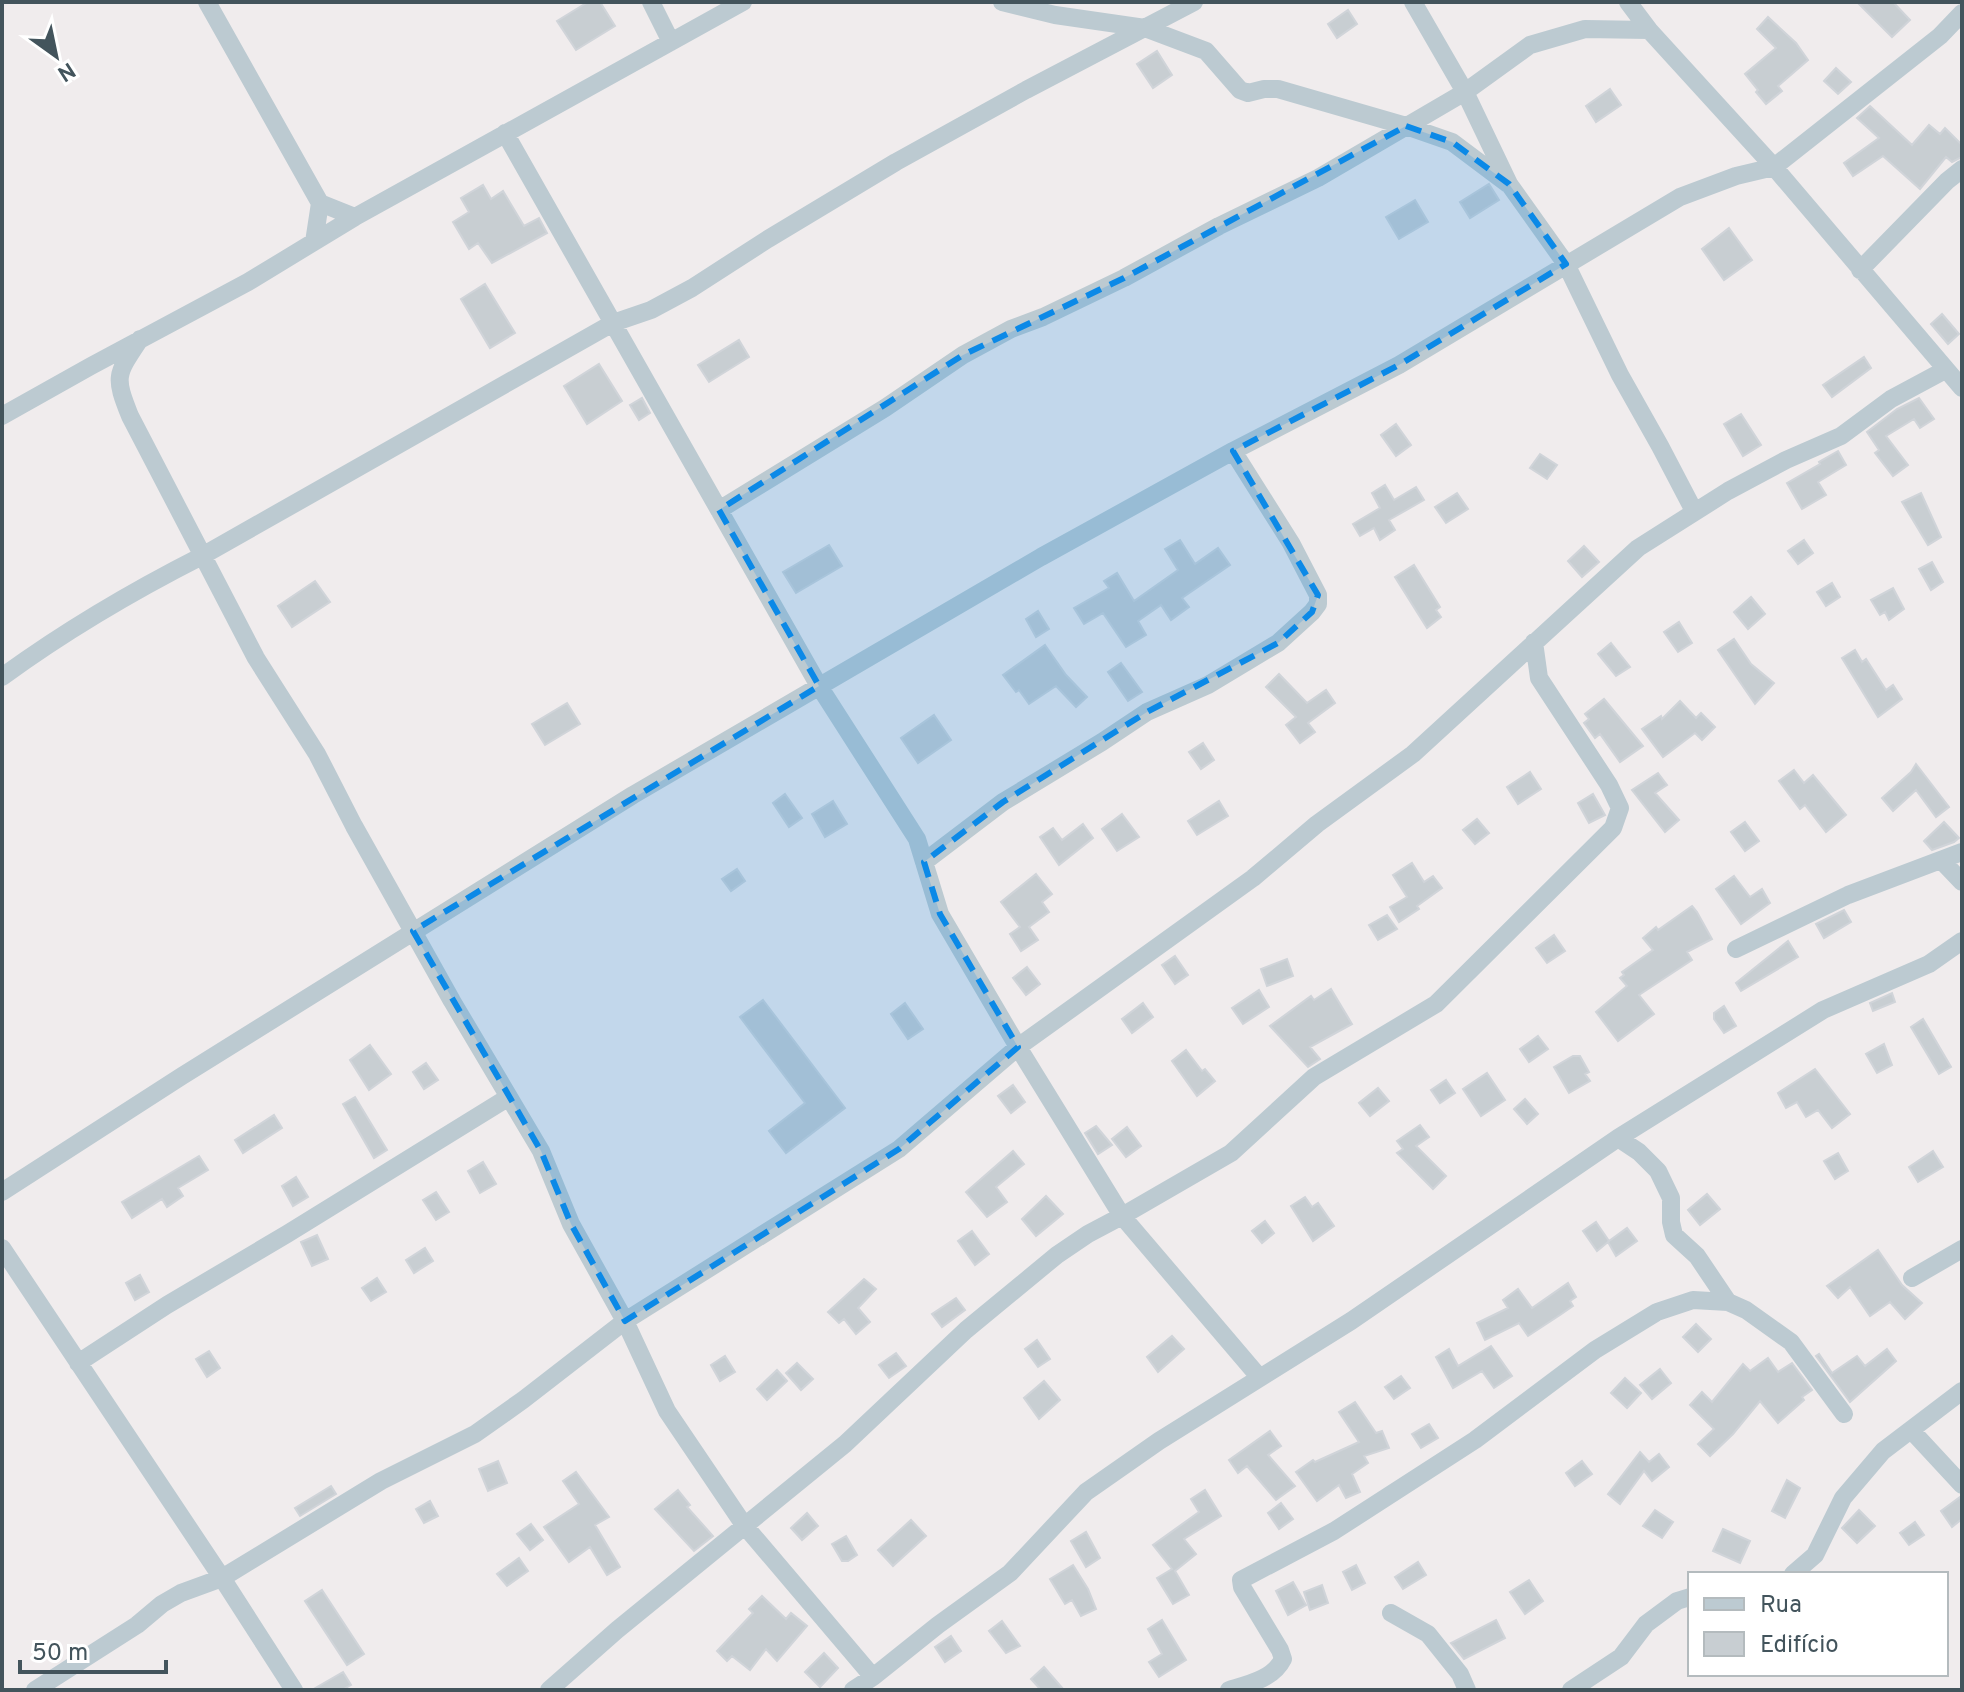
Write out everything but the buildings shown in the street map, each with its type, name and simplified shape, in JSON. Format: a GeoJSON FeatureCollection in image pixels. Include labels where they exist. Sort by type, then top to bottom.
{"type":"FeatureCollection","features":[{"type":"Feature","properties":{"kind":"street"},"geometry":{"type":"LineString","coordinates":[[207,2],[320,203],[314,242]]}},
{"type":"Feature","properties":{"kind":"street"},"geometry":{"type":"LineString","coordinates":[[651,2],[671,42]]}},
{"type":"Feature","properties":{"kind":"street"},"geometry":{"type":"LineString","coordinates":[[2,416],[248,282],[355,217],[743,2]]}},
{"type":"Feature","properties":{"kind":"street"},"geometry":{"type":"LineString","coordinates":[[1002,2],[1055,15],[1145,28],[1206,51],[1240,90],[1248,93],[1278,89],[1452,142],[1509,184]]}},
{"type":"Feature","properties":{"kind":"street"},"geometry":{"type":"LineString","coordinates":[[2,677],[55,640],[150,583],[613,323],[651,310],[692,288],[896,162],[1194,2]]}},
{"type":"Feature","properties":{"kind":"street"},"geometry":{"type":"LineString","coordinates":[[1413,2],[1465,92],[1509,184],[1566,264],[1620,375],[1694,511]]}},
{"type":"Feature","properties":{"kind":"street"},"geometry":{"type":"LineString","coordinates":[[1628,2],[1649,30],[1774,167],[1860,270],[1952,369],[1962,388]]}},
{"type":"Feature","properties":{"kind":"street"},"geometry":{"type":"LineString","coordinates":[[2,1192],[633,795],[1041,557],[1233,451],[1399,365],[1680,197],[1736,176],[1774,167],[1940,36],[1962,13]]}},
{"type":"Feature","properties":{"kind":"street"},"geometry":{"type":"LineString","coordinates":[[719,510],[885,408],[963,355],[1011,329],[1124,278],[1219,226],[1318,178],[1465,92],[1530,45],[1585,29],[1649,30]]}},
{"type":"Feature","properties":{"kind":"street"},"geometry":{"type":"LineString","coordinates":[[505,133],[819,686],[917,839],[940,914],[1018,1047],[1122,1216],[1260,1378]]}},
{"type":"Feature","properties":{"kind":"street"},"geometry":{"type":"LineString","coordinates":[[1860,270],[1962,169]]}},
{"type":"Feature","properties":{"kind":"street"},"geometry":{"type":"LineString","coordinates":[[320,203],[355,217]]}},
{"type":"Feature","properties":{"kind":"street"},"geometry":{"type":"LineString","coordinates":[[140,339],[119,377],[119,388],[130,416],[256,658],[317,754],[413,931],[541,1151],[571,1224],[625,1321],[667,1411],[744,1525],[873,1677]]}},
{"type":"Feature","properties":{"kind":"street"},"geometry":{"type":"LineString","coordinates":[[35,1690],[137,1625],[162,1604],[181,1593],[222,1578],[381,1481],[475,1434],[625,1321],[899,1149],[1018,1047],[1253,878],[1317,824],[1413,754],[1638,548],[1694,511],[1786,460],[1841,436],[1891,399],[1952,369]]}},
{"type":"Feature","properties":{"kind":"street"},"geometry":{"type":"LineString","coordinates":[[924,862],[1003,802],[1147,712],[1208,685],[1278,643],[1312,612],[1318,604],[1318,595],[1291,543],[1233,451]]}},
{"type":"Feature","properties":{"kind":"street"},"geometry":{"type":"LineString","coordinates":[[549,1690],[617,1630],[845,1444],[966,1330],[1057,1255],[1088,1234],[1231,1153],[1314,1077],[1436,1004],[1613,828],[1620,808],[1609,785],[1539,678],[1534,642]]}},
{"type":"Feature","properties":{"kind":"street"},"geometry":{"type":"LineString","coordinates":[[1736,949],[1848,895],[1962,852]]}},
{"type":"Feature","properties":{"kind":"street"},"geometry":{"type":"LineString","coordinates":[[1941,860],[1962,882]]}},
{"type":"Feature","properties":{"kind":"street"},"geometry":{"type":"LineString","coordinates":[[853,1690],[1010,1573],[1086,1492],[1159,1441],[1351,1321],[1618,1138],[1823,1010],[1929,964],[1962,941]]}},
{"type":"Feature","properties":{"kind":"street"},"geometry":{"type":"LineString","coordinates":[[78,1363],[167,1305],[509,1097]]}},
{"type":"Feature","properties":{"kind":"street"},"geometry":{"type":"LineString","coordinates":[[1618,1138],[1639,1152],[1658,1171],[1671,1198],[1674,1235],[1697,1256],[1728,1302]]}},
{"type":"Feature","properties":{"kind":"street"},"geometry":{"type":"LineString","coordinates":[[2,1248],[294,1690]]}},
{"type":"Feature","properties":{"kind":"street"},"geometry":{"type":"LineString","coordinates":[[1912,1278],[1962,1249]]}},
{"type":"Feature","properties":{"kind":"street"},"geometry":{"type":"LineString","coordinates":[[1229,1690],[1278,1669],[1283,1659],[1242,1587],[1241,1580],[1347,1523],[1475,1440],[1595,1350],[1657,1312],[1693,1300],[1728,1302],[1746,1310],[1791,1342],[1844,1414]]}},
{"type":"Feature","properties":{"kind":"street"},"geometry":{"type":"LineString","coordinates":[[1795,1572],[1815,1555],[1843,1498],[1883,1451],[1962,1391]]}},
{"type":"Feature","properties":{"kind":"street"},"geometry":{"type":"LineString","coordinates":[[1911,1430],[1962,1485]]}},
{"type":"Feature","properties":{"kind":"street"},"geometry":{"type":"LineString","coordinates":[[1571,1690],[1621,1657],[1646,1624],[1677,1601],[1688,1598]]}},
{"type":"Feature","properties":{"kind":"street"},"geometry":{"type":"LineString","coordinates":[[1391,1613],[1428,1634],[1460,1674],[1467,1690]]}},
{"type":"Feature","properties":{"kind":"highlighted area"},"geometry":{"type":"Polygon","coordinates":[[[1406,126],[1452,142],[1509,184],[1566,264],[1399,365],[1233,451],[1318,595],[1312,612],[1278,643],[1147,712],[1003,802],[924,862],[940,914],[1018,1047],[899,1149],[625,1321],[571,1224],[541,1151],[413,931],[819,686],[719,510],[963,355],[1124,278],[1406,126]]]}}]}
